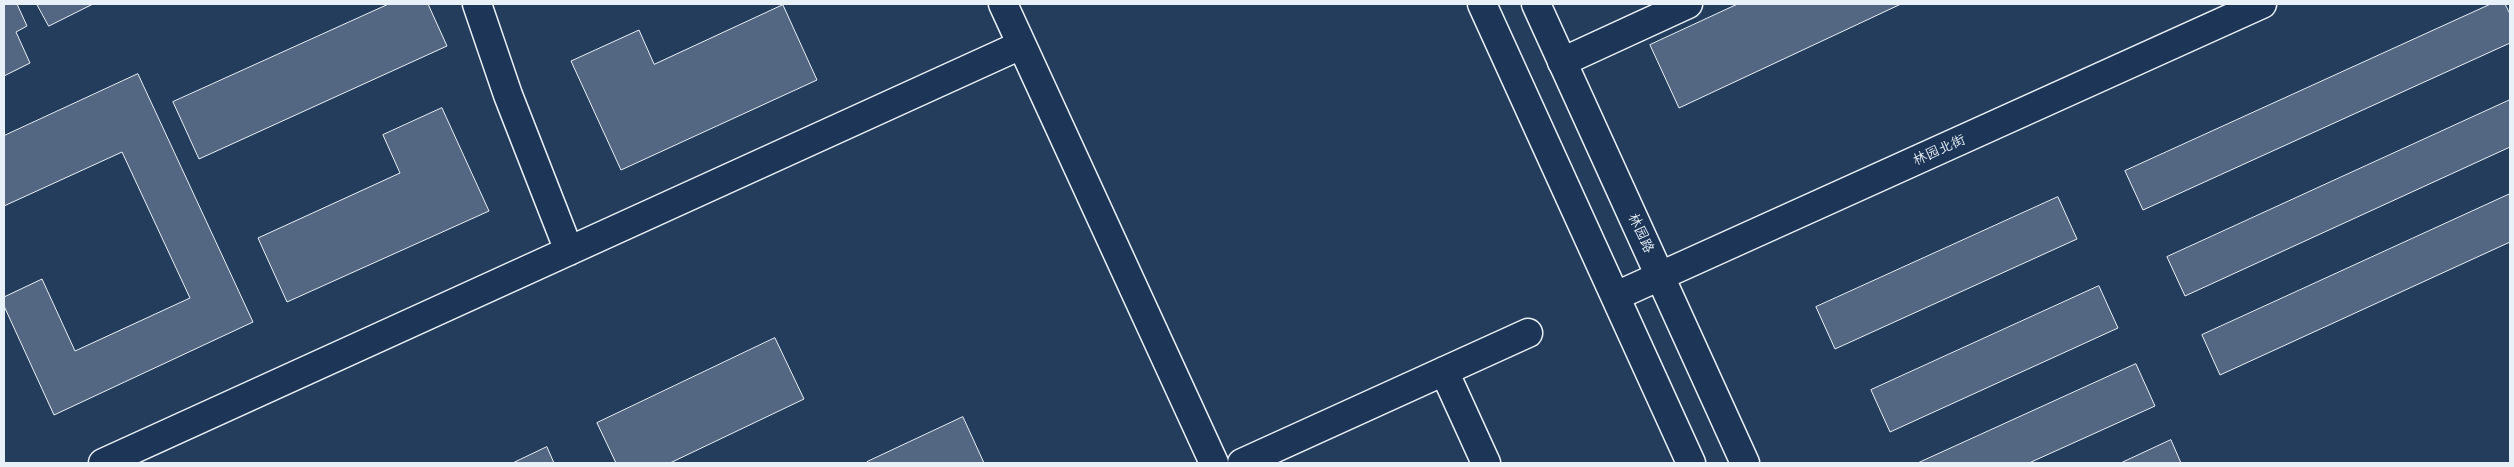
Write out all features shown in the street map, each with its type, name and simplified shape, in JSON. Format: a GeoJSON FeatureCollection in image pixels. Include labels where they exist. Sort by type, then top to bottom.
{"type":"FeatureCollection","features":[{"type":"Feature","properties":{"kind":"main road"},"geometry":{"type":"LineString","coordinates":[[477,4],[508,95],[569,250]]}},
{"type":"Feature","properties":{"kind":"main road"},"geometry":{"type":"LineString","coordinates":[[1002,4],[1214,463]]}},
{"type":"Feature","properties":{"kind":"main road"},"geometry":{"type":"LineString","coordinates":[[1482,4],[1691,463]]}},
{"type":"Feature","properties":{"kind":"main road","name":"林园路"},"geometry":{"type":"LineString","coordinates":[[1536,4],[1745,463]]}},
{"type":"Feature","properties":{"kind":"main road"},"geometry":{"type":"LineString","coordinates":[[1562,62],[1688,4]]}},
{"type":"Feature","properties":{"kind":"main road","name":"林园北街"},"geometry":{"type":"LineString","coordinates":[[1616,296],[2262,4]]}},
{"type":"Feature","properties":{"kind":"main road"},"geometry":{"type":"LineString","coordinates":[[103,463],[1021,45]]}},
{"type":"Feature","properties":{"kind":"main road"},"geometry":{"type":"LineString","coordinates":[[1242,463],[1528,333]]}},
{"type":"Feature","properties":{"kind":"main road"},"geometry":{"type":"LineString","coordinates":[[1444,371],[1486,463]]}},
{"type":"Feature","properties":{"kind":"building"},"geometry":{"type":"Polygon","coordinates":[[[4,4],[17,4],[27,26],[16,32],[30,63],[4,76],[4,4]]]}},
{"type":"Feature","properties":{"kind":"building"},"geometry":{"type":"Polygon","coordinates":[[[37,4],[93,4],[49,26],[37,4]]]}},
{"type":"Feature","properties":{"kind":"building"},"geometry":{"type":"Polygon","coordinates":[[[389,4],[428,4],[447,46],[199,159],[173,102],[389,4]]]}},
{"type":"Feature","properties":{"kind":"building"},"geometry":{"type":"Polygon","coordinates":[[[1738,4],[1901,4],[1679,108],[1650,45],[1738,4]]]}},
{"type":"Feature","properties":{"kind":"building"},"geometry":{"type":"Polygon","coordinates":[[[2491,4],[2505,4],[2510,14],[2510,43],[2143,210],[2125,171],[2491,4]]]}},
{"type":"Feature","properties":{"kind":"building"},"geometry":{"type":"Polygon","coordinates":[[[783,5],[817,80],[621,170],[571,61],[639,30],[654,64],[783,5]]]}},
{"type":"Feature","properties":{"kind":"building"},"geometry":{"type":"Polygon","coordinates":[[[138,74],[253,322],[54,415],[4,306],[4,297],[42,279],[75,351],[190,298],[122,152],[4,206],[4,136],[138,74]]]}},
{"type":"Feature","properties":{"kind":"building"},"geometry":{"type":"Polygon","coordinates":[[[2510,100],[2510,147],[2185,296],[2167,257],[2510,100]]]}},
{"type":"Feature","properties":{"kind":"building"},"geometry":{"type":"Polygon","coordinates":[[[442,108],[489,211],[287,302],[258,238],[400,173],[383,135],[442,108]]]}},
{"type":"Feature","properties":{"kind":"building"},"geometry":{"type":"Polygon","coordinates":[[[2510,194],[2510,242],[2220,375],[2202,335],[2510,194]]]}},
{"type":"Feature","properties":{"kind":"building"},"geometry":{"type":"Polygon","coordinates":[[[2058,197],[2077,239],[1835,349],[1816,307],[2058,197]]]}},
{"type":"Feature","properties":{"kind":"building"},"geometry":{"type":"Polygon","coordinates":[[[2099,286],[2118,328],[1890,432],[1871,390],[2099,286]]]}},
{"type":"Feature","properties":{"kind":"building"},"geometry":{"type":"Polygon","coordinates":[[[775,338],[804,399],[670,463],[616,463],[597,423],[775,338]]]}},
{"type":"Feature","properties":{"kind":"building"},"geometry":{"type":"Polygon","coordinates":[[[2136,364],[2155,406],[2029,463],[1918,463],[2136,364]]]}},
{"type":"Feature","properties":{"kind":"building"},"geometry":{"type":"Polygon","coordinates":[[[963,417],[984,463],[867,463],[867,462],[963,417]]]}},
{"type":"Feature","properties":{"kind":"building"},"geometry":{"type":"Polygon","coordinates":[[[2171,440],[2181,463],[2121,463],[2171,440]]]}},
{"type":"Feature","properties":{"kind":"building"},"geometry":{"type":"Polygon","coordinates":[[[547,447],[554,463],[513,463],[547,447]]]}}]}
